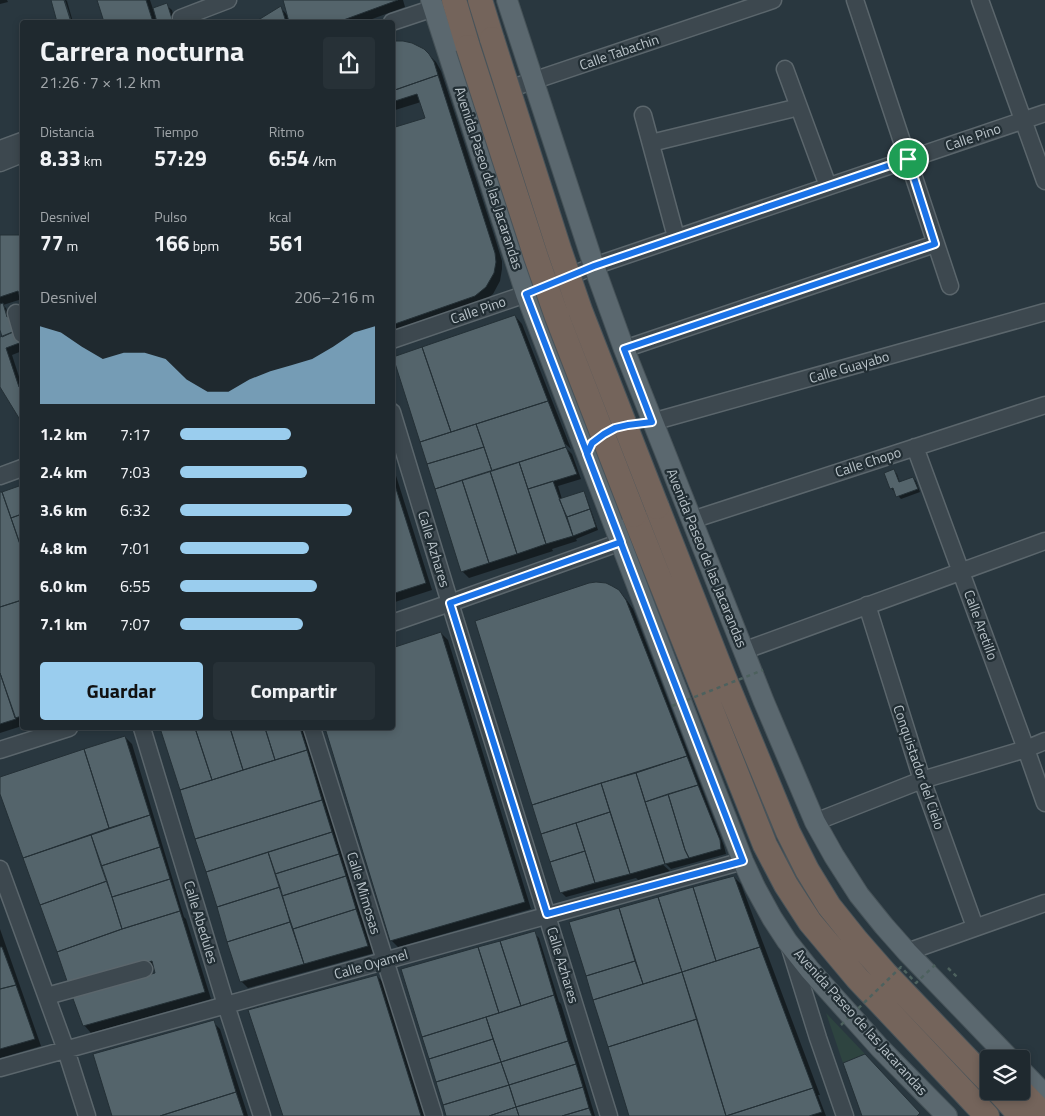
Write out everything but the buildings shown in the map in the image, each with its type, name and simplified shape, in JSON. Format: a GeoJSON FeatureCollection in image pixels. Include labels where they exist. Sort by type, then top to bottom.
{"type":"FeatureCollection","features":[{"type":"Feature","properties":{"kind":"highway"},"geometry":{"type":"LineString","coordinates":[[480,0],[580,310],[727,684],[784,823],[807,870],[829,906],[885,973],[980,1072]]}},
{"type":"Feature","properties":{"kind":"highway"},"geometry":{"type":"LineString","coordinates":[[440,3],[468,47],[557,317],[764,845],[786,885],[810,922],[856,978],[929,1055],[963,1108],[996,1114],[997,1100]]}},
{"type":"Feature","properties":{"kind":"highway"},"geometry":{"type":"LineString","coordinates":[[942,1032],[976,1046],[980,1050]]}},
{"type":"Feature","properties":{"kind":"highway"},"geometry":{"type":"LineString","coordinates":[[1030,1100],[1045,1116]]}},
{"type":"Feature","properties":{"kind":"main road","name":"Avenida Paseo de las Jacarandas"},"geometry":{"type":"LineString","coordinates":[[507,0],[594,266],[624,349],[743,651],[815,822],[859,895],[906,952],[1001,1050]]}},
{"type":"Feature","properties":{"kind":"main road","name":"Avenida Paseo de las Jacarandas"},"geometry":{"type":"LineString","coordinates":[[440,3],[465,105],[526,294],[743,861],[755,887],[787,941],[810,970],[880,1048],[947,1116]]}},
{"type":"Feature","properties":{"kind":"main road"},"geometry":{"type":"LineString","coordinates":[[495,197],[514,205],[534,203],[552,192],[563,173]]}},
{"type":"Feature","properties":{"kind":"main road"},"geometry":{"type":"LineString","coordinates":[[587,454],[592,443],[615,428],[652,422]]}},
{"type":"Feature","properties":{"kind":"main road"},"geometry":{"type":"LineString","coordinates":[[1030,1079],[1045,1095]]}},
{"type":"Feature","properties":{"kind":"street"},"geometry":{"type":"LineString","coordinates":[[182,20],[181,18],[228,0]]}},
{"type":"Feature","properties":{"kind":"street","name":"Calle Tabachin"},"geometry":{"type":"LineString","coordinates":[[465,105],[533,80],[773,0]]}},
{"type":"Feature","properties":{"kind":"street"},"geometry":{"type":"LineString","coordinates":[[855,0],[950,286]]}},
{"type":"Feature","properties":{"kind":"street"},"geometry":{"type":"LineString","coordinates":[[980,0],[1045,181]]}},
{"type":"Feature","properties":{"kind":"street"},"geometry":{"type":"LineString","coordinates":[[395,21],[440,3]]}},
{"type":"Feature","properties":{"kind":"street"},"geometry":{"type":"LineString","coordinates":[[785,69],[828,186]]}},
{"type":"Feature","properties":{"kind":"street"},"geometry":{"type":"LineString","coordinates":[[651,143],[799,107]]}},
{"type":"Feature","properties":{"kind":"street","name":"Calle Pino"},"geometry":{"type":"LineString","coordinates":[[395,339],[526,294],[594,266],[1045,113]]}},
{"type":"Feature","properties":{"kind":"street"},"geometry":{"type":"LineString","coordinates":[[643,115],[676,238]]}},
{"type":"Feature","properties":{"kind":"street"},"geometry":{"type":"LineString","coordinates":[[0,149],[20,142]]}},
{"type":"Feature","properties":{"kind":"street"},"geometry":{"type":"LineString","coordinates":[[0,163],[20,155]]}},
{"type":"Feature","properties":{"kind":"street"},"geometry":{"type":"LineString","coordinates":[[0,172],[20,165]]}},
{"type":"Feature","properties":{"kind":"street"},"geometry":{"type":"LineString","coordinates":[[624,349],[935,244]]}},
{"type":"Feature","properties":{"kind":"street","name":"Calle Guayabo"},"geometry":{"type":"LineString","coordinates":[[652,422],[1045,312]]}},
{"type":"Feature","properties":{"kind":"street"},"geometry":{"type":"LineString","coordinates":[[16,313],[20,327]]}},
{"type":"Feature","properties":{"kind":"street","name":"Calle Chopo"},"geometry":{"type":"LineString","coordinates":[[692,520],[1045,405]]}},
{"type":"Feature","properties":{"kind":"street","name":"Calle Azhares"},"geometry":{"type":"LineString","coordinates":[[395,422],[609,1116]]}},
{"type":"Feature","properties":{"kind":"street","name":"Calle Aretillo"},"geometry":{"type":"LineString","coordinates":[[915,447],[1045,803]]}},
{"type":"Feature","properties":{"kind":"street"},"geometry":{"type":"LineString","coordinates":[[0,476],[20,469]]}},
{"type":"Feature","properties":{"kind":"street"},"geometry":{"type":"LineString","coordinates":[[743,651],[1045,541]]}},
{"type":"Feature","properties":{"kind":"street"},"geometry":{"type":"LineString","coordinates":[[395,621],[621,542]]}},
{"type":"Feature","properties":{"kind":"street","name":"Conquistador del Cielo"},"geometry":{"type":"LineString","coordinates":[[867,605],[922,780],[975,927]]}},
{"type":"Feature","properties":{"kind":"street"},"geometry":{"type":"LineString","coordinates":[[0,750],[63,730]]}},
{"type":"Feature","properties":{"kind":"street","name":"Calle Abedules"},"geometry":{"type":"LineString","coordinates":[[143,730],[226,1005],[262,1116]]}},
{"type":"Feature","properties":{"kind":"street","name":"Calle Mimosas"},"geometry":{"type":"LineString","coordinates":[[313,730],[434,1116]]}},
{"type":"Feature","properties":{"kind":"street"},"geometry":{"type":"LineString","coordinates":[[815,822],[922,780],[1026,749],[1045,741]]}},
{"type":"Feature","properties":{"kind":"street","name":"Calle Oyamel"},"geometry":{"type":"LineString","coordinates":[[0,1068],[547,914],[743,861]]}},
{"type":"Feature","properties":{"kind":"street"},"geometry":{"type":"LineString","coordinates":[[0,869],[47,996],[87,1116]]}},
{"type":"Feature","properties":{"kind":"street"},"geometry":{"type":"LineString","coordinates":[[906,952],[1045,903]]}},
{"type":"Feature","properties":{"kind":"street"},"geometry":{"type":"LineString","coordinates":[[787,941],[845,1116]]}},
{"type":"Feature","properties":{"kind":"street"},"geometry":{"type":"LineString","coordinates":[[47,996],[144,969]]}},
{"type":"Feature","properties":{"kind":"path"},"geometry":{"type":"LineString","coordinates":[[672,706],[763,670]]}},
{"type":"Feature","properties":{"kind":"path"},"geometry":{"type":"LineString","coordinates":[[841,1025],[901,967],[916,983],[935,966]]}},
{"type":"Feature","properties":{"kind":"green space"},"geometry":{"type":"Polygon","coordinates":[[[826,1013],[865,1054],[843,1063],[826,1013]]]}},
{"type":"Feature","properties":{"kind":"route"},"geometry":{"type":"LineString","coordinates":[[908,159],[594,266],[526,294],[587,454],[621,542],[450,603],[547,914],[743,861],[702,756],[621,542],[604,498],[587,454],[592,443],[615,428],[652,422],[624,349],[935,244],[908,159]]}}]}
